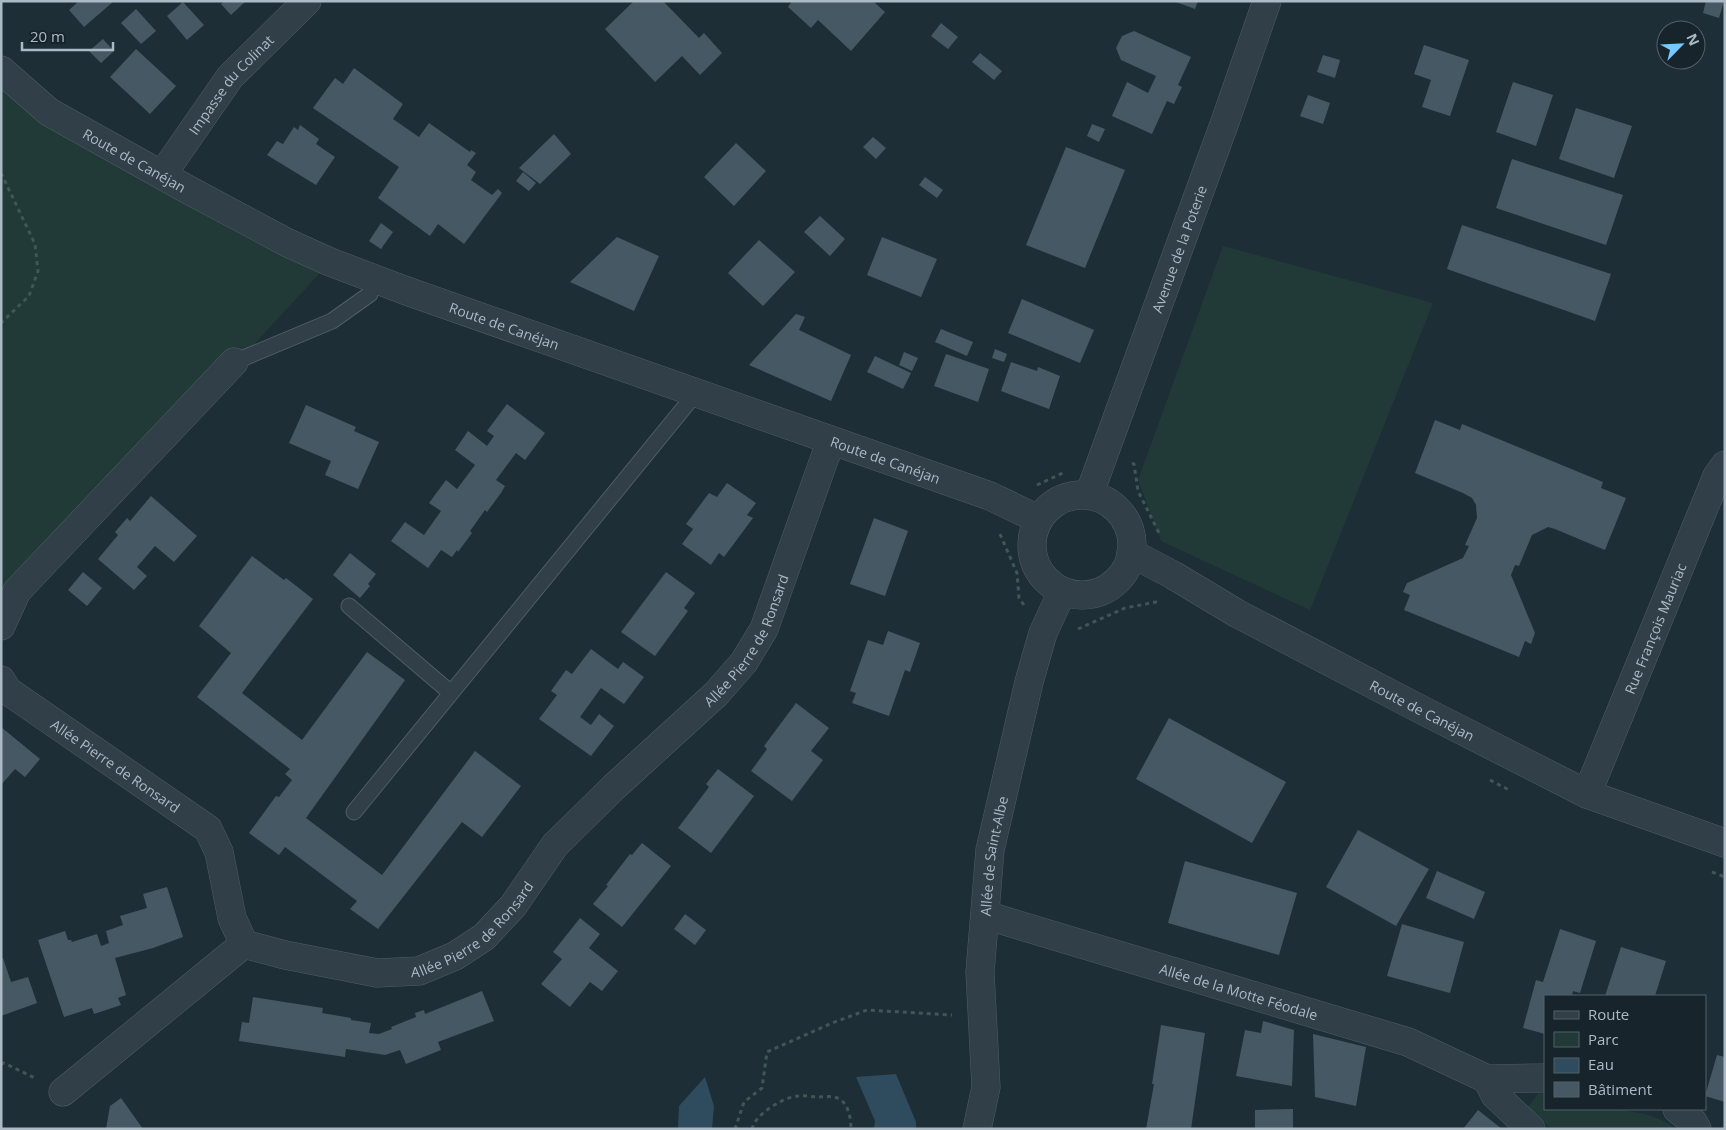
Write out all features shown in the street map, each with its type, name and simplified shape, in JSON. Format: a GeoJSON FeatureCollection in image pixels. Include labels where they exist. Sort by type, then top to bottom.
{"type":"FeatureCollection","features":[{"type":"Feature","properties":{"kind":"street","name":"Impasse du Colinat"},"geometry":{"type":"LineString","coordinates":[[162,175],[230,77],[307,1]]}},
{"type":"Feature","properties":{"kind":"street","name":"Avenue de la Poterie"},"geometry":{"type":"LineString","coordinates":[[1088,495],[1267,1]]}},
{"type":"Feature","properties":{"kind":"street","name":"Route de Canéjan"},"geometry":{"type":"LineString","coordinates":[[1,70],[49,112],[288,243],[330,262],[404,290],[990,496],[1038,519]]}},
{"type":"Feature","properties":{"kind":"street"},"geometry":{"type":"LineString","coordinates":[[1,626],[17,591],[234,362]]}},
{"type":"Feature","properties":{"kind":"street","name":"Allée Pierre de Ronsard"},"geometry":{"type":"LineString","coordinates":[[1,680],[8,691],[208,829],[219,852],[232,918],[244,944],[285,955],[377,973],[419,971],[455,956],[484,937],[513,906],[555,845],[614,787],[716,694],[744,662],[764,629],[832,441]]}},
{"type":"Feature","properties":{"kind":"street","name":"Rue François Mauriac"},"geometry":{"type":"LineString","coordinates":[[1588,794],[1717,476],[1725,465]]}},
{"type":"Feature","properties":{"kind":"street"},"geometry":{"type":"LineString","coordinates":[[1074,495],[1088,495],[1104,500],[1117,509],[1127,522],[1132,537],[1131,554],[1127,568],[1118,580],[1106,589],[1092,594],[1077,595],[1062,592],[1048,582],[1037,568],[1032,552],[1032,535],[1038,519],[1048,507],[1060,499],[1074,495]]}},
{"type":"Feature","properties":{"kind":"street","name":"Route de Canéjan"},"geometry":{"type":"LineString","coordinates":[[1131,554],[1173,575],[1246,618],[1409,704],[1588,794],[1725,843]]}},
{"type":"Feature","properties":{"kind":"street","name":"Allée de Saint-Albe"},"geometry":{"type":"LineString","coordinates":[[977,1129],[986,1087],[980,972],[990,850],[1029,682],[1043,633],[1062,592]]}},
{"type":"Feature","properties":{"kind":"street","name":"Allée de la Motte Féodale"},"geometry":{"type":"LineString","coordinates":[[985,915],[1408,1042],[1487,1079],[1544,1078]]}},
{"type":"Feature","properties":{"kind":"street"},"geometry":{"type":"LineString","coordinates":[[63,1092],[244,944]]}},
{"type":"Feature","properties":{"kind":"street"},"geometry":{"type":"LineString","coordinates":[[1487,1079],[1495,1095],[1531,1129]]}},
{"type":"Feature","properties":{"kind":"street"},"geometry":{"type":"LineString","coordinates":[[1678,1110],[1693,1122],[1697,1129]]}},
{"type":"Feature","properties":{"kind":"lane"},"geometry":{"type":"LineString","coordinates":[[234,362],[332,321],[370,294]]}},
{"type":"Feature","properties":{"kind":"lane"},"geometry":{"type":"LineString","coordinates":[[354,812],[696,393]]}},
{"type":"Feature","properties":{"kind":"lane"},"geometry":{"type":"LineString","coordinates":[[349,606],[451,693]]}},
{"type":"Feature","properties":{"kind":"path"},"geometry":{"type":"LineString","coordinates":[[1,173],[35,244],[38,271],[29,296],[1,323]]}},
{"type":"Feature","properties":{"kind":"path"},"geometry":{"type":"LineString","coordinates":[[994,528],[999,533],[1017,573],[1019,598],[1043,633],[1080,628],[1125,608],[1156,602],[1163,604]]}},
{"type":"Feature","properties":{"kind":"path"},"geometry":{"type":"LineString","coordinates":[[1483,776],[1518,794]]}},
{"type":"Feature","properties":{"kind":"path"},"geometry":{"type":"LineString","coordinates":[[1707,870],[1725,877]]}},
{"type":"Feature","properties":{"kind":"path"},"geometry":{"type":"LineString","coordinates":[[735,1129],[744,1102],[762,1088],[767,1052],[775,1048],[867,1010],[983,1017]]}},
{"type":"Feature","properties":{"kind":"path"},"geometry":{"type":"LineString","coordinates":[[1,1064],[63,1092]]}},
{"type":"Feature","properties":{"kind":"path"},"geometry":{"type":"LineString","coordinates":[[752,1129],[753,1123],[772,1107],[785,1100],[798,1096],[832,1096],[842,1100],[848,1110],[851,1119],[851,1129]]}},
{"type":"Feature","properties":{"kind":"green space"},"geometry":{"type":"Polygon","coordinates":[[[1,67],[40,104],[330,262],[1,619],[1,67]]]}},
{"type":"Feature","properties":{"kind":"green space"},"geometry":{"type":"Polygon","coordinates":[[[1223,246],[1433,303],[1310,610],[1161,541],[1138,480],[1223,246]]]}},
{"type":"Feature","properties":{"kind":"green space"},"geometry":{"type":"Polygon","coordinates":[[[1539,1093],[1544,1094],[1544,1110],[1613,1110],[1631,1112],[1648,1115],[1676,1129],[1552,1129],[1527,1108],[1539,1093]]]}},
{"type":"Feature","properties":{"kind":"water"},"geometry":{"type":"Polygon","coordinates":[[[896,1074],[916,1122],[916,1129],[874,1129],[875,1121],[856,1077],[896,1074]]]}},
{"type":"Feature","properties":{"kind":"water"},"geometry":{"type":"Polygon","coordinates":[[[705,1077],[714,1106],[712,1129],[678,1129],[679,1106],[705,1077]]]}},
{"type":"Feature","properties":{"kind":"building"},"geometry":{"type":"Polygon","coordinates":[[[79,1],[114,1],[84,27],[69,10],[79,1]]]}},
{"type":"Feature","properties":{"kind":"building"},"geometry":{"type":"Polygon","coordinates":[[[224,1],[246,1],[231,15],[221,4],[224,1]]]}},
{"type":"Feature","properties":{"kind":"building"},"geometry":{"type":"Polygon","coordinates":[[[634,1],[663,1],[699,38],[704,33],[722,53],[700,75],[682,56],[655,82],[605,29],[634,1]]]}},
{"type":"Feature","properties":{"kind":"building"},"geometry":{"type":"Polygon","coordinates":[[[792,1],[873,1],[885,12],[851,51],[818,20],[811,28],[788,7],[792,1]]]}},
{"type":"Feature","properties":{"kind":"building"},"geometry":{"type":"Polygon","coordinates":[[[1173,1],[1198,1],[1195,9],[1173,1]]]}},
{"type":"Feature","properties":{"kind":"building"},"geometry":{"type":"Polygon","coordinates":[[[1706,1],[1724,1],[1719,18],[1703,13],[1706,1]]]}},
{"type":"Feature","properties":{"kind":"building"},"geometry":{"type":"Polygon","coordinates":[[[183,2],[204,25],[187,40],[167,16],[183,2]]]}},
{"type":"Feature","properties":{"kind":"building"},"geometry":{"type":"Polygon","coordinates":[[[136,9],[156,31],[141,44],[121,23],[136,9]]]}},
{"type":"Feature","properties":{"kind":"building"},"geometry":{"type":"Polygon","coordinates":[[[941,23],[958,37],[948,49],[931,36],[941,23]]]}},
{"type":"Feature","properties":{"kind":"building"},"geometry":{"type":"Polygon","coordinates":[[[1134,31],[1191,57],[1178,85],[1182,87],[1174,104],[1167,101],[1152,134],[1112,116],[1127,82],[1148,93],[1156,76],[1121,60],[1116,48],[1122,36],[1134,31]]]}},
{"type":"Feature","properties":{"kind":"building"},"geometry":{"type":"Polygon","coordinates":[[[103,39],[114,51],[101,63],[89,51],[103,39]]]}},
{"type":"Feature","properties":{"kind":"building"},"geometry":{"type":"Polygon","coordinates":[[[1424,45],[1469,60],[1450,116],[1422,107],[1431,80],[1414,74],[1424,45]]]}},
{"type":"Feature","properties":{"kind":"building"},"geometry":{"type":"Polygon","coordinates":[[[136,49],[176,86],[150,114],[110,77],[136,49]]]}},
{"type":"Feature","properties":{"kind":"building"},"geometry":{"type":"Polygon","coordinates":[[[980,53],[1002,71],[994,80],[972,62],[980,53]]]}},
{"type":"Feature","properties":{"kind":"building"},"geometry":{"type":"Polygon","coordinates":[[[1323,55],[1340,60],[1335,78],[1317,72],[1323,55]]]}},
{"type":"Feature","properties":{"kind":"building"},"geometry":{"type":"Polygon","coordinates":[[[354,68],[403,104],[393,119],[419,137],[429,123],[470,152],[471,150],[476,153],[467,165],[476,172],[471,180],[492,195],[498,189],[502,193],[464,244],[438,224],[430,236],[378,198],[399,167],[313,108],[335,78],[343,84],[354,68]]]}},
{"type":"Feature","properties":{"kind":"building"},"geometry":{"type":"Polygon","coordinates":[[[1513,82],[1553,95],[1536,146],[1496,132],[1513,82]]]}},
{"type":"Feature","properties":{"kind":"building"},"geometry":{"type":"Polygon","coordinates":[[[1308,95],[1330,103],[1323,124],[1300,116],[1308,95]]]}},
{"type":"Feature","properties":{"kind":"building"},"geometry":{"type":"Polygon","coordinates":[[[1576,108],[1632,126],[1614,178],[1559,159],[1576,108]]]}},
{"type":"Feature","properties":{"kind":"building"},"geometry":{"type":"Polygon","coordinates":[[[1092,124],[1105,129],[1099,142],[1087,136],[1092,124]]]}},
{"type":"Feature","properties":{"kind":"building"},"geometry":{"type":"Polygon","coordinates":[[[300,125],[319,139],[316,144],[335,157],[316,185],[267,155],[277,141],[283,144],[294,127],[298,130],[300,125]]]}},
{"type":"Feature","properties":{"kind":"building"},"geometry":{"type":"Polygon","coordinates":[[[554,134],[571,154],[540,184],[519,168],[554,134]]]}},
{"type":"Feature","properties":{"kind":"building"},"geometry":{"type":"Polygon","coordinates":[[[873,137],[886,148],[876,159],[863,147],[873,137]]]}},
{"type":"Feature","properties":{"kind":"building"},"geometry":{"type":"Polygon","coordinates":[[[736,143],[766,171],[734,206],[704,177],[736,143]]]}},
{"type":"Feature","properties":{"kind":"building"},"geometry":{"type":"Polygon","coordinates":[[[1066,147],[1125,170],[1085,268],[1026,245],[1066,147]]]}},
{"type":"Feature","properties":{"kind":"building"},"geometry":{"type":"Polygon","coordinates":[[[1512,159],[1623,195],[1606,245],[1496,208],[1512,159]]]}},
{"type":"Feature","properties":{"kind":"building"},"geometry":{"type":"Polygon","coordinates":[[[523,172],[536,183],[529,191],[516,181],[523,172]]]}},
{"type":"Feature","properties":{"kind":"building"},"geometry":{"type":"Polygon","coordinates":[[[925,177],[943,190],[937,198],[919,185],[925,177]]]}},
{"type":"Feature","properties":{"kind":"building"},"geometry":{"type":"Polygon","coordinates":[[[820,216],[845,239],[830,256],[804,232],[820,216]]]}},
{"type":"Feature","properties":{"kind":"building"},"geometry":{"type":"Polygon","coordinates":[[[381,223],[393,232],[381,249],[369,241],[381,223]]]}},
{"type":"Feature","properties":{"kind":"building"},"geometry":{"type":"Polygon","coordinates":[[[1462,225],[1611,274],[1595,321],[1447,269],[1462,225]]]}},
{"type":"Feature","properties":{"kind":"building"},"geometry":{"type":"Polygon","coordinates":[[[617,237],[659,256],[634,311],[570,282],[617,237]]]}},
{"type":"Feature","properties":{"kind":"building"},"geometry":{"type":"Polygon","coordinates":[[[882,237],[937,259],[921,297],[867,275],[882,237]]]}},
{"type":"Feature","properties":{"kind":"building"},"geometry":{"type":"Polygon","coordinates":[[[759,240],[795,272],[763,306],[728,273],[759,240]]]}},
{"type":"Feature","properties":{"kind":"building"},"geometry":{"type":"Polygon","coordinates":[[[1022,299],[1094,330],[1080,363],[1008,333],[1022,299]]]}},
{"type":"Feature","properties":{"kind":"building"},"geometry":{"type":"Polygon","coordinates":[[[796,314],[805,317],[799,330],[851,355],[831,401],[749,365],[796,314]]]}},
{"type":"Feature","properties":{"kind":"building"},"geometry":{"type":"Polygon","coordinates":[[[941,329],[973,342],[967,356],[935,342],[941,329]]]}},
{"type":"Feature","properties":{"kind":"building"},"geometry":{"type":"Polygon","coordinates":[[[995,349],[1007,354],[1004,362],[992,358],[995,349]]]}},
{"type":"Feature","properties":{"kind":"building"},"geometry":{"type":"Polygon","coordinates":[[[904,352],[918,358],[912,371],[899,365],[904,352]]]}},
{"type":"Feature","properties":{"kind":"building"},"geometry":{"type":"Polygon","coordinates":[[[946,354],[989,369],[978,402],[934,386],[946,354]]]}},
{"type":"Feature","properties":{"kind":"building"},"geometry":{"type":"Polygon","coordinates":[[[875,356],[911,373],[903,389],[867,372],[875,356]]]}},
{"type":"Feature","properties":{"kind":"building"},"geometry":{"type":"Polygon","coordinates":[[[1011,362],[1037,371],[1038,367],[1060,376],[1049,409],[1001,391],[1011,362]]]}},
{"type":"Feature","properties":{"kind":"building"},"geometry":{"type":"Polygon","coordinates":[[[507,404],[545,433],[525,460],[516,453],[496,480],[505,486],[487,512],[485,510],[470,531],[472,533],[458,552],[457,550],[452,557],[441,550],[428,568],[391,541],[405,522],[424,535],[441,511],[429,503],[446,480],[457,489],[475,465],[455,450],[468,431],[487,446],[494,436],[487,431],[507,404]]]}},
{"type":"Feature","properties":{"kind":"building"},"geometry":{"type":"Polygon","coordinates":[[[306,405],[356,427],[354,431],[379,442],[358,489],[325,475],[331,461],[289,443],[306,405]]]}},
{"type":"Feature","properties":{"kind":"building"},"geometry":{"type":"Polygon","coordinates":[[[1435,420],[1460,430],[1462,424],[1603,482],[1601,488],[1626,498],[1605,550],[1548,527],[1532,535],[1519,566],[1515,565],[1511,575],[1535,633],[1531,644],[1525,641],[1519,657],[1404,610],[1410,595],[1403,592],[1407,583],[1463,558],[1469,546],[1465,545],[1477,518],[1476,505],[1472,498],[1415,473],[1435,420]]]}},
{"type":"Feature","properties":{"kind":"building"},"geometry":{"type":"Polygon","coordinates":[[[727,483],[756,503],[747,515],[753,518],[724,557],[719,553],[711,565],[682,544],[693,529],[686,524],[709,493],[717,497],[727,483]]]}},
{"type":"Feature","properties":{"kind":"building"},"geometry":{"type":"Polygon","coordinates":[[[151,496],[197,536],[174,562],[155,546],[137,567],[147,576],[134,590],[98,559],[118,535],[115,532],[127,518],[130,521],[151,496]]]}},
{"type":"Feature","properties":{"kind":"building"},"geometry":{"type":"Polygon","coordinates":[[[874,518],[908,531],[885,596],[850,584],[874,518]]]}},
{"type":"Feature","properties":{"kind":"building"},"geometry":{"type":"Polygon","coordinates":[[[350,553],[376,574],[368,584],[370,586],[360,598],[333,575],[350,553]]]}},
{"type":"Feature","properties":{"kind":"building"},"geometry":{"type":"Polygon","coordinates":[[[252,556],[284,580],[286,578],[313,599],[242,693],[302,740],[367,652],[405,680],[306,818],[382,875],[475,751],[521,786],[482,837],[462,822],[378,929],[350,909],[357,901],[285,847],[279,855],[249,833],[276,796],[279,797],[292,780],[285,774],[290,769],[197,697],[231,653],[199,626],[252,556]]]}},
{"type":"Feature","properties":{"kind":"building"},"geometry":{"type":"Polygon","coordinates":[[[83,572],[102,588],[87,606],[68,590],[83,572]]]}},
{"type":"Feature","properties":{"kind":"building"},"geometry":{"type":"Polygon","coordinates":[[[666,572],[695,593],[684,608],[688,611],[655,656],[621,632],[666,572]]]}},
{"type":"Feature","properties":{"kind":"building"},"geometry":{"type":"Polygon","coordinates":[[[888,631],[920,643],[910,672],[905,670],[889,716],[852,703],[856,693],[850,691],[868,640],[883,645],[888,631]]]}},
{"type":"Feature","properties":{"kind":"building"},"geometry":{"type":"Polygon","coordinates":[[[591,649],[618,669],[623,662],[644,677],[624,704],[601,688],[580,717],[591,725],[599,714],[614,726],[591,756],[539,719],[557,695],[551,691],[566,670],[572,674],[591,649]]]}},
{"type":"Feature","properties":{"kind":"building"},"geometry":{"type":"Polygon","coordinates":[[[796,703],[829,728],[811,751],[823,760],[792,801],[751,771],[767,749],[764,746],[796,703]]]}},
{"type":"Feature","properties":{"kind":"building"},"geometry":{"type":"Polygon","coordinates":[[[1169,718],[1286,782],[1252,843],[1136,779],[1169,718]]]}},
{"type":"Feature","properties":{"kind":"building"},"geometry":{"type":"Polygon","coordinates":[[[1,727],[40,759],[25,777],[15,769],[1,785],[1,727]]]}},
{"type":"Feature","properties":{"kind":"building"},"geometry":{"type":"Polygon","coordinates":[[[718,769],[754,796],[711,853],[678,828],[709,787],[706,784],[718,769]]]}},
{"type":"Feature","properties":{"kind":"building"},"geometry":{"type":"Polygon","coordinates":[[[1358,830],[1429,869],[1396,926],[1326,887],[1358,830]]]}},
{"type":"Feature","properties":{"kind":"building"},"geometry":{"type":"Polygon","coordinates":[[[642,843],[671,866],[622,927],[593,904],[630,854],[632,855],[642,843]]]}},
{"type":"Feature","properties":{"kind":"building"},"geometry":{"type":"Polygon","coordinates":[[[1185,861],[1297,893],[1279,955],[1168,923],[1185,861]]]}},
{"type":"Feature","properties":{"kind":"building"},"geometry":{"type":"Polygon","coordinates":[[[1437,871],[1485,892],[1474,919],[1426,898],[1437,871]]]}},
{"type":"Feature","properties":{"kind":"building"},"geometry":{"type":"Polygon","coordinates":[[[167,887],[183,937],[153,948],[115,958],[126,995],[118,998],[121,1005],[94,1014],[92,1008],[64,1017],[38,940],[65,931],[68,940],[72,942],[97,934],[101,946],[109,943],[106,931],[123,925],[120,916],[147,908],[143,894],[167,887]]]}},
{"type":"Feature","properties":{"kind":"building"},"geometry":{"type":"Polygon","coordinates":[[[685,914],[706,930],[695,945],[674,929],[685,914]]]}},
{"type":"Feature","properties":{"kind":"building"},"geometry":{"type":"Polygon","coordinates":[[[580,918],[600,934],[589,948],[618,971],[602,991],[590,982],[570,1007],[541,984],[562,959],[553,952],[580,918]]]}},
{"type":"Feature","properties":{"kind":"building"},"geometry":{"type":"Polygon","coordinates":[[[1402,924],[1464,942],[1450,993],[1387,976],[1402,924]]]}},
{"type":"Feature","properties":{"kind":"building"},"geometry":{"type":"Polygon","coordinates":[[[1560,929],[1596,941],[1580,993],[1573,991],[1572,995],[1544,995],[1544,1034],[1523,1028],[1536,980],[1543,982],[1560,929]]]}},
{"type":"Feature","properties":{"kind":"building"},"geometry":{"type":"Polygon","coordinates":[[[1621,947],[1666,961],[1655,995],[1605,995],[1621,947]]]}},
{"type":"Feature","properties":{"kind":"building"},"geometry":{"type":"Polygon","coordinates":[[[3,958],[11,982],[28,977],[37,1003],[1,1016],[1,959],[3,958]]]}},
{"type":"Feature","properties":{"kind":"building"},"geometry":{"type":"Polygon","coordinates":[[[482,991],[494,1021],[438,1042],[441,1050],[406,1064],[400,1050],[385,1055],[346,1049],[345,1057],[239,1041],[242,1022],[249,1023],[253,997],[323,1008],[322,1013],[371,1023],[369,1033],[379,1034],[416,1017],[415,1013],[424,1010],[425,1014],[482,991]]]}},
{"type":"Feature","properties":{"kind":"building"},"geometry":{"type":"Polygon","coordinates":[[[1263,1021],[1294,1030],[1292,1086],[1236,1076],[1245,1030],[1261,1033],[1263,1021]]]}},
{"type":"Feature","properties":{"kind":"building"},"geometry":{"type":"Polygon","coordinates":[[[1161,1025],[1205,1033],[1191,1129],[1146,1129],[1161,1025]]]}},
{"type":"Feature","properties":{"kind":"building"},"geometry":{"type":"Polygon","coordinates":[[[1313,1034],[1366,1047],[1356,1106],[1315,1097],[1313,1034]]]}},
{"type":"Feature","properties":{"kind":"building"},"geometry":{"type":"Polygon","coordinates":[[[1717,1055],[1725,1057],[1725,1102],[1706,1096],[1717,1055]]]}},
{"type":"Feature","properties":{"kind":"building"},"geometry":{"type":"Polygon","coordinates":[[[121,1098],[143,1129],[106,1129],[110,1106],[121,1098]]]}},
{"type":"Feature","properties":{"kind":"building"},"geometry":{"type":"Polygon","coordinates":[[[1293,1109],[1293,1129],[1255,1129],[1255,1110],[1293,1109]]]}},
{"type":"Feature","properties":{"kind":"building"},"geometry":{"type":"Polygon","coordinates":[[[1478,1110],[1502,1129],[1463,1129],[1478,1110]]]}}]}
